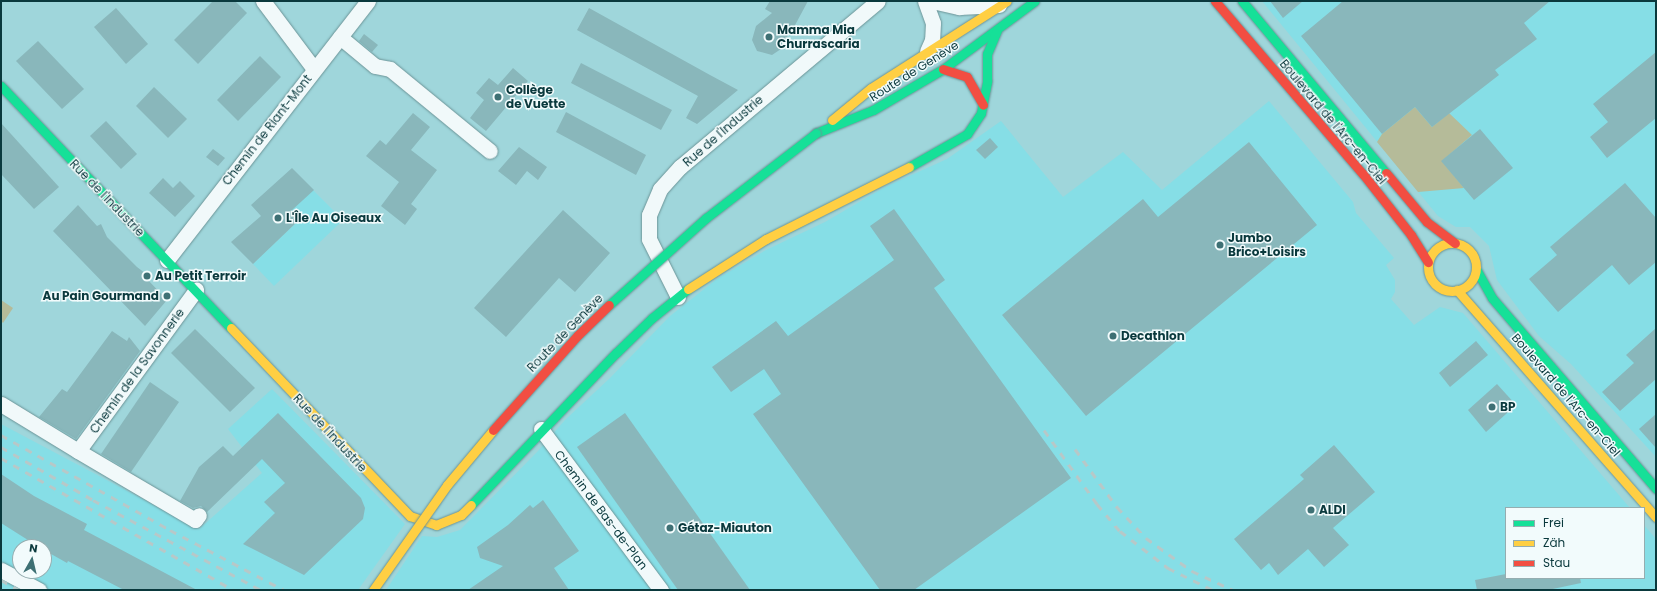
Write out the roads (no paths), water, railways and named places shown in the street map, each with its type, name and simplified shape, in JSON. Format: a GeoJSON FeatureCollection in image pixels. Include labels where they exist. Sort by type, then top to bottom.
{"type":"FeatureCollection","features":[{"type":"Feature","properties":{"kind":"main road","name":"Route de Genève"},"geometry":{"type":"LineString","coordinates":[[816,133],[873,110],[943,69],[1035,1]]}},
{"type":"Feature","properties":{"kind":"main road"},"geometry":{"type":"LineString","coordinates":[[1013,18],[1042,1]]}},
{"type":"Feature","properties":{"kind":"main road","name":"Boulevard de l'Arc-en-Ciel"},"geometry":{"type":"LineString","coordinates":[[1214,1],[1362,174],[1411,235],[1428,262]]}},
{"type":"Feature","properties":{"kind":"main road","name":"Boulevard de l'Arc-en-Ciel"},"geometry":{"type":"LineString","coordinates":[[1242,1],[1427,222],[1455,243]]}},
{"type":"Feature","properties":{"kind":"main road","name":"Route de Genève"},"geometry":{"type":"LineString","coordinates":[[373,590],[447,485],[516,403],[578,335],[639,276],[706,218],[816,133],[871,88],[1004,3]]}},
{"type":"Feature","properties":{"kind":"main road","name":"Rue de l'Industrie"},"geometry":{"type":"LineString","coordinates":[[4,93],[196,290],[410,516],[423,522],[436,525],[448,522],[460,515],[541,429],[616,353],[678,297],[743,252],[925,158],[967,134],[978,121],[983,105],[987,54],[997,30]]}},
{"type":"Feature","properties":{"kind":"main road"},"geometry":{"type":"LineString","coordinates":[[943,69],[967,77],[976,89],[983,105]]}},
{"type":"Feature","properties":{"kind":"main road"},"geometry":{"type":"LineString","coordinates":[[1455,243],[1471,252],[1476,269],[1470,282],[1457,290],[1447,290],[1436,284],[1429,274],[1428,262],[1438,247],[1455,243]]}},
{"type":"Feature","properties":{"kind":"main road","name":"Boulevard de l'Arc-en-Ciel"},"geometry":{"type":"LineString","coordinates":[[1476,269],[1497,304],[1656,489]]}},
{"type":"Feature","properties":{"kind":"main road","name":"Boulevard de l'Arc-en-Ciel"},"geometry":{"type":"LineString","coordinates":[[1457,290],[1656,517]]}},
{"type":"Feature","properties":{"kind":"street"},"geometry":{"type":"LineString","coordinates":[[264,1],[314,69]]}},
{"type":"Feature","properties":{"kind":"street","name":"Chemin de Riant-Mont"},"geometry":{"type":"LineString","coordinates":[[167,260],[368,1]]}},
{"type":"Feature","properties":{"kind":"street","name":"Rue de l'Industrie"},"geometry":{"type":"LineString","coordinates":[[678,297],[649,239],[649,215],[660,189],[680,167],[878,1]]}},
{"type":"Feature","properties":{"kind":"street"},"geometry":{"type":"LineString","coordinates":[[925,1],[933,23],[932,40],[927,51]]}},
{"type":"Feature","properties":{"kind":"street"},"geometry":{"type":"LineString","coordinates":[[932,1],[959,7],[1004,3]]}},
{"type":"Feature","properties":{"kind":"street"},"geometry":{"type":"LineString","coordinates":[[340,37],[375,66],[390,69],[490,151]]}},
{"type":"Feature","properties":{"kind":"street","name":"Chemin de la Savonnerie"},"geometry":{"type":"LineString","coordinates":[[78,451],[196,290]]}},
{"type":"Feature","properties":{"kind":"street"},"geometry":{"type":"LineString","coordinates":[[1,404],[196,520],[199,515]]}},
{"type":"Feature","properties":{"kind":"street","name":"Chemin de Bas-de-Plan"},"geometry":{"type":"LineString","coordinates":[[541,429],[661,590]]}},
{"type":"Feature","properties":{"kind":"street"},"geometry":{"type":"LineString","coordinates":[[1,570],[39,590]]}},
{"type":"Feature","properties":{"kind":"railway"},"geometry":{"type":"LineString","coordinates":[[1044,430],[1097,504],[1120,531],[1168,568],[1213,590]]}},
{"type":"Feature","properties":{"kind":"railway"},"geometry":{"type":"LineString","coordinates":[[1,435],[170,530],[284,590]]}},
{"type":"Feature","properties":{"kind":"railway"},"geometry":{"type":"LineString","coordinates":[[1,447],[93,500],[261,590]]}},
{"type":"Feature","properties":{"kind":"railway"},"geometry":{"type":"LineString","coordinates":[[1075,449],[1117,507],[1146,538],[1192,571],[1233,590]]}},
{"type":"Feature","properties":{"kind":"railway"},"geometry":{"type":"LineString","coordinates":[[1,458],[233,590]]}},
{"type":"Feature","properties":{"kind":"railway"},"geometry":{"type":"LineString","coordinates":[[1,580],[19,590]]}},
{"type":"Feature","properties":{"kind":"place","name":"Mamma Mia Churrascaria"},"geometry":{"type":"Point","coordinates":[769,37]}},
{"type":"Feature","properties":{"kind":"place","name":"Collège de Vuette"},"geometry":{"type":"Point","coordinates":[498,97]}},
{"type":"Feature","properties":{"kind":"place","name":"L'Île Au Oiseaux"},"geometry":{"type":"Point","coordinates":[278,218]}},
{"type":"Feature","properties":{"kind":"place","name":"Jumbo Brico+Loisirs"},"geometry":{"type":"Point","coordinates":[1220,245]}},
{"type":"Feature","properties":{"kind":"place","name":"Au Petit Terroir"},"geometry":{"type":"Point","coordinates":[147,276]}},
{"type":"Feature","properties":{"kind":"place","name":"Au Pain Gourmand"},"geometry":{"type":"Point","coordinates":[167,296]}},
{"type":"Feature","properties":{"kind":"place","name":"Decathlon"},"geometry":{"type":"Point","coordinates":[1113,336]}},
{"type":"Feature","properties":{"kind":"place","name":"BP"},"geometry":{"type":"Point","coordinates":[1492,407]}},
{"type":"Feature","properties":{"kind":"place","name":"ALDI"},"geometry":{"type":"Point","coordinates":[1311,510]}},
{"type":"Feature","properties":{"kind":"place","name":"Gétaz-Miauton"},"geometry":{"type":"Point","coordinates":[670,528]}}]}
